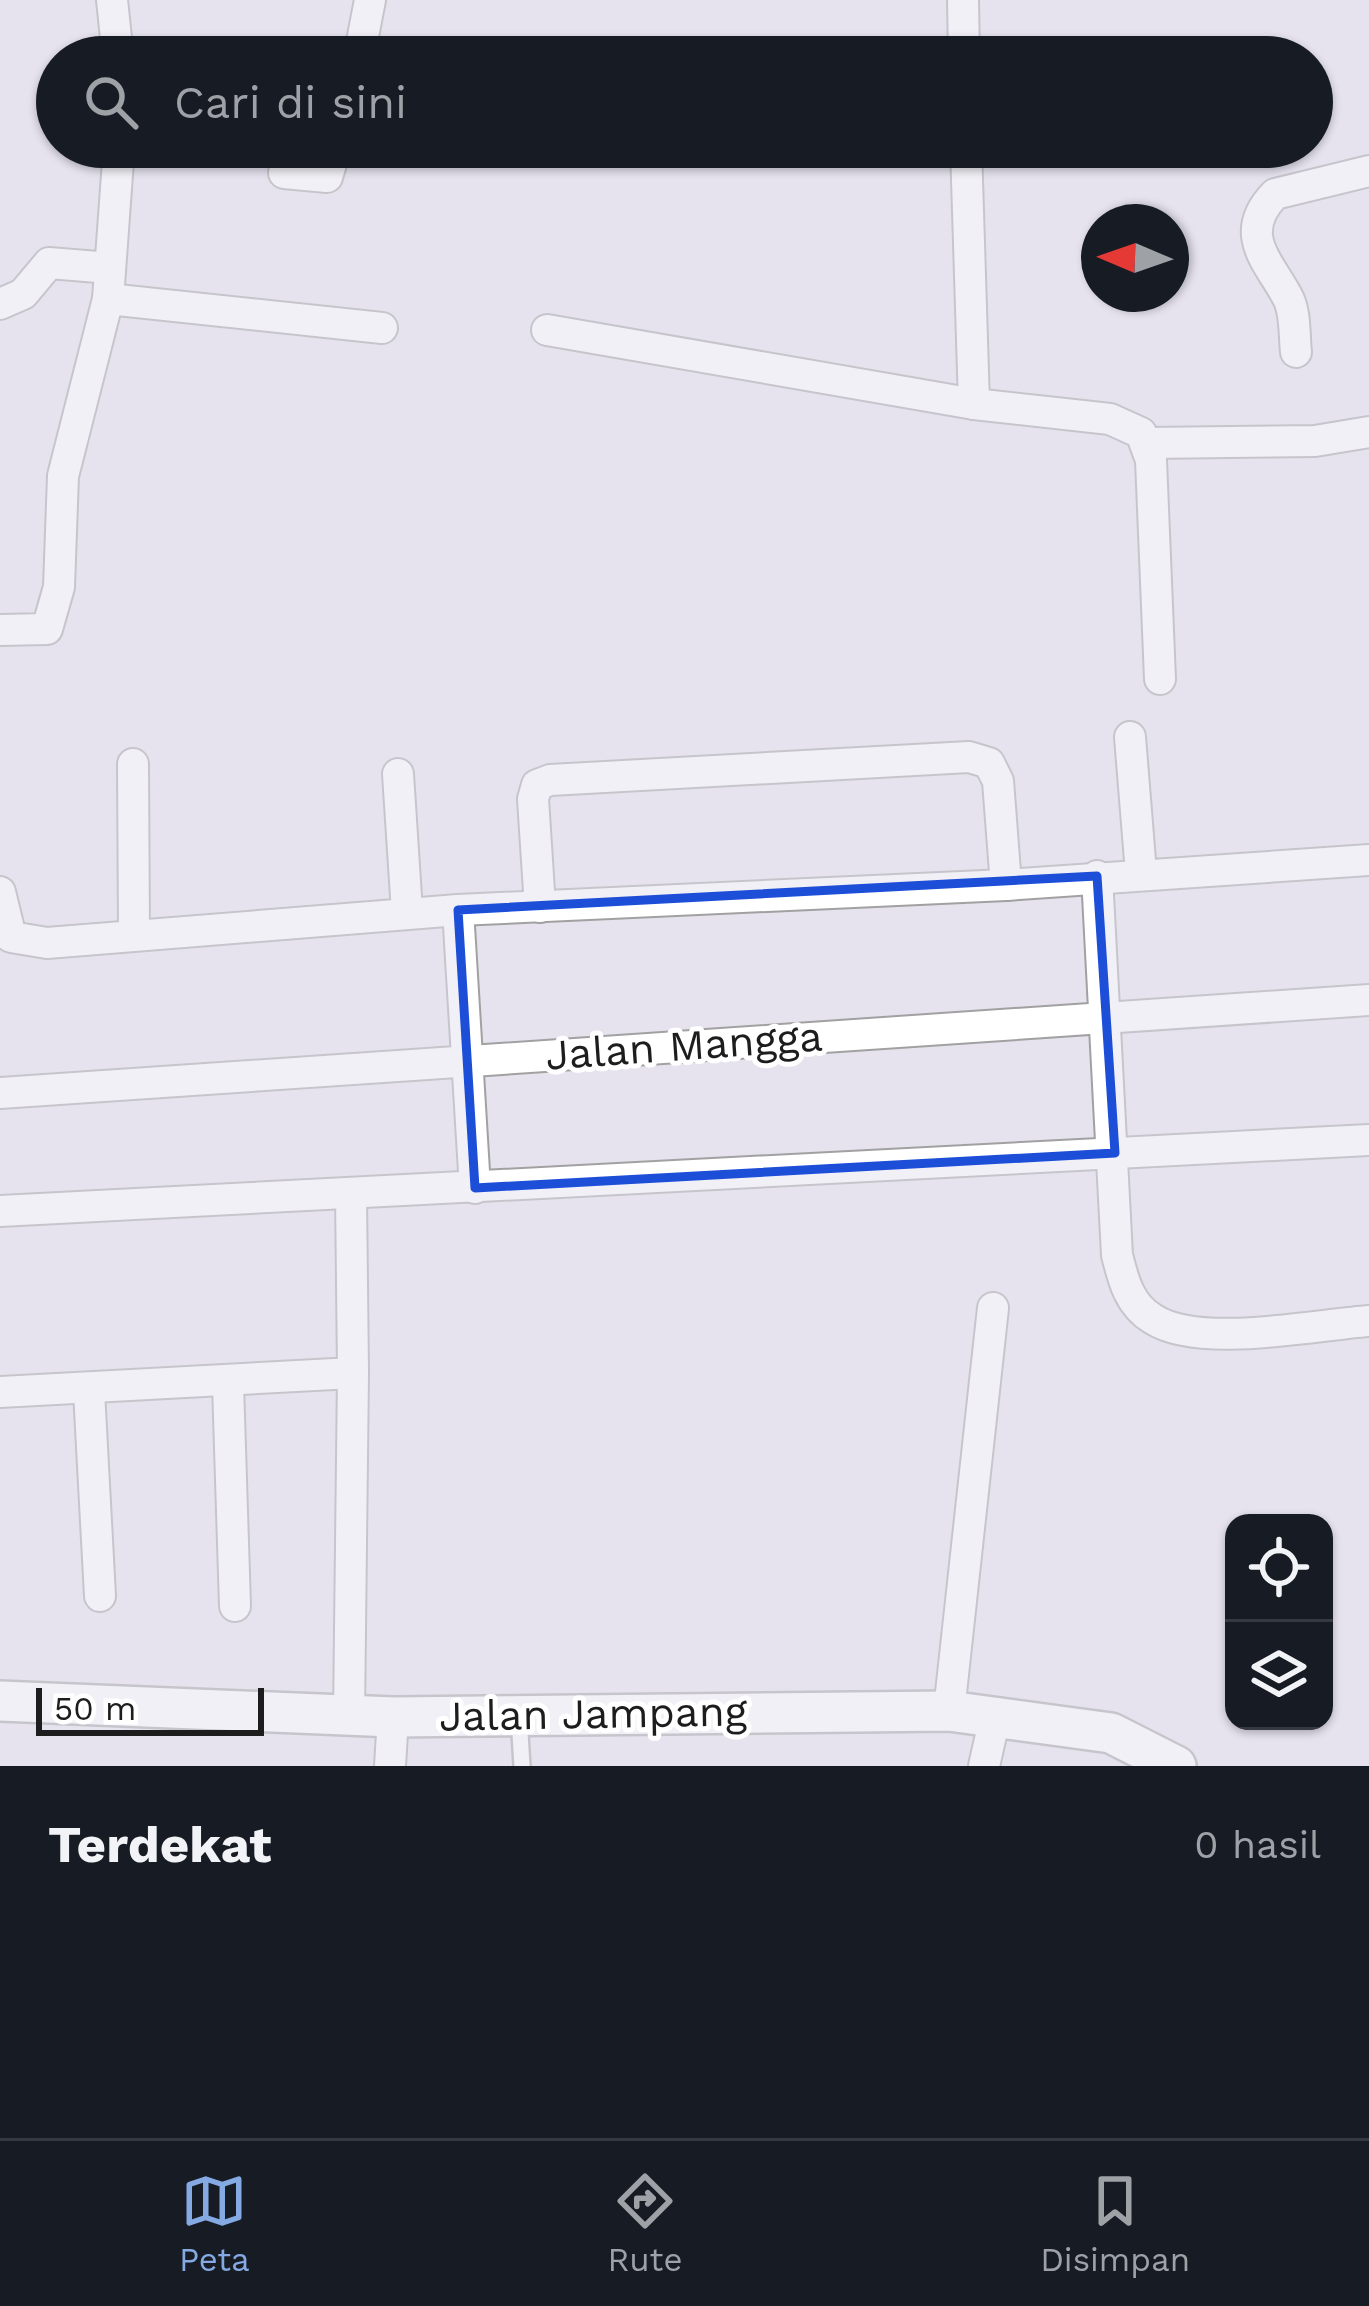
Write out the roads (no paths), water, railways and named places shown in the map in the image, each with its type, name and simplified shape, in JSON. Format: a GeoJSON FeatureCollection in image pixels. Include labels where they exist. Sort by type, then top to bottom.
{"type":"FeatureCollection","features":[{"type":"Feature","properties":{"kind":"street"},"geometry":{"type":"LineString","coordinates":[[112,0],[116,36]]}},
{"type":"Feature","properties":{"kind":"street"},"geometry":{"type":"LineString","coordinates":[[363,36],[370,0]]}},
{"type":"Feature","properties":{"kind":"street"},"geometry":{"type":"LineString","coordinates":[[962,0],[963,36]]}},
{"type":"Feature","properties":{"kind":"street"},"geometry":{"type":"LineString","coordinates":[[0,630],[39,632],[52,619],[59,587],[63,476],[109,284],[117,168]]}},
{"type":"Feature","properties":{"kind":"street"},"geometry":{"type":"LineString","coordinates":[[284,173],[327,177],[330,168]]}},
{"type":"Feature","properties":{"kind":"street"},"geometry":{"type":"LineString","coordinates":[[967,168],[974,404]]}},
{"type":"Feature","properties":{"kind":"street"},"geometry":{"type":"LineString","coordinates":[[1296,352],[1292,309],[1260,253],[1264,206],[1275,194],[1369,171]]}},
{"type":"Feature","properties":{"kind":"street"},"geometry":{"type":"LineString","coordinates":[[0,304],[23,294],[49,263],[109,284],[382,328]]}},
{"type":"Feature","properties":{"kind":"street"},"geometry":{"type":"LineString","coordinates":[[547,330],[974,404],[1130,425],[1147,442],[1160,679]]}},
{"type":"Feature","properties":{"kind":"street"},"geometry":{"type":"LineString","coordinates":[[1147,442],[1315,441],[1369,432]]}},
{"type":"Feature","properties":{"kind":"street"},"geometry":{"type":"LineString","coordinates":[[1130,737],[1141,873]]}},
{"type":"Feature","properties":{"kind":"street"},"geometry":{"type":"LineString","coordinates":[[539,907],[533,799],[537,785],[969,757],[989,763],[998,781],[1006,885]]}},
{"type":"Feature","properties":{"kind":"street"},"geometry":{"type":"LineString","coordinates":[[133,764],[134,933]]}},
{"type":"Feature","properties":{"kind":"street"},"geometry":{"type":"LineString","coordinates":[[398,774],[407,912]]}},
{"type":"Feature","properties":{"kind":"street"},"geometry":{"type":"LineString","coordinates":[[0,892],[5,926],[21,941],[407,912],[1006,885],[1369,860]]}},
{"type":"Feature","properties":{"kind":"street"},"geometry":{"type":"LineString","coordinates":[[1096,876],[1115,1153],[1117,1255],[1124,1284],[1155,1322],[1211,1333],[1369,1321]]}},
{"type":"Feature","properties":{"kind":"street"},"geometry":{"type":"LineString","coordinates":[[458,910],[475,1188]]}},
{"type":"Feature","properties":{"kind":"street","name":"Jalan Mangga"},"geometry":{"type":"LineString","coordinates":[[0,1093],[1369,1000]]}},
{"type":"Feature","properties":{"kind":"street"},"geometry":{"type":"LineString","coordinates":[[0,1211],[1369,1140]]}},
{"type":"Feature","properties":{"kind":"street"},"geometry":{"type":"LineString","coordinates":[[349,1716],[351,1193]]}},
{"type":"Feature","properties":{"kind":"street"},"geometry":{"type":"LineString","coordinates":[[949,1711],[993,1308]]}},
{"type":"Feature","properties":{"kind":"street"},"geometry":{"type":"LineString","coordinates":[[0,1392],[228,1384],[353,1373]]}},
{"type":"Feature","properties":{"kind":"street"},"geometry":{"type":"LineString","coordinates":[[228,1384],[235,1606]]}},
{"type":"Feature","properties":{"kind":"street"},"geometry":{"type":"LineString","coordinates":[[89,1391],[100,1596]]}},
{"type":"Feature","properties":{"kind":"street","name":"Jalan Jampang"},"geometry":{"type":"LineString","coordinates":[[0,1701],[394,1717],[519,1718],[747,1709],[996,1713],[1111,1733],[1176,1766]]}},
{"type":"Feature","properties":{"kind":"street"},"geometry":{"type":"LineString","coordinates":[[984,1766],[996,1713]]}},
{"type":"Feature","properties":{"kind":"street"},"geometry":{"type":"LineString","coordinates":[[390,1766],[394,1717]]}},
{"type":"Feature","properties":{"kind":"lane"},"geometry":{"type":"LineString","coordinates":[[519,1718],[521,1766]]}}]}
